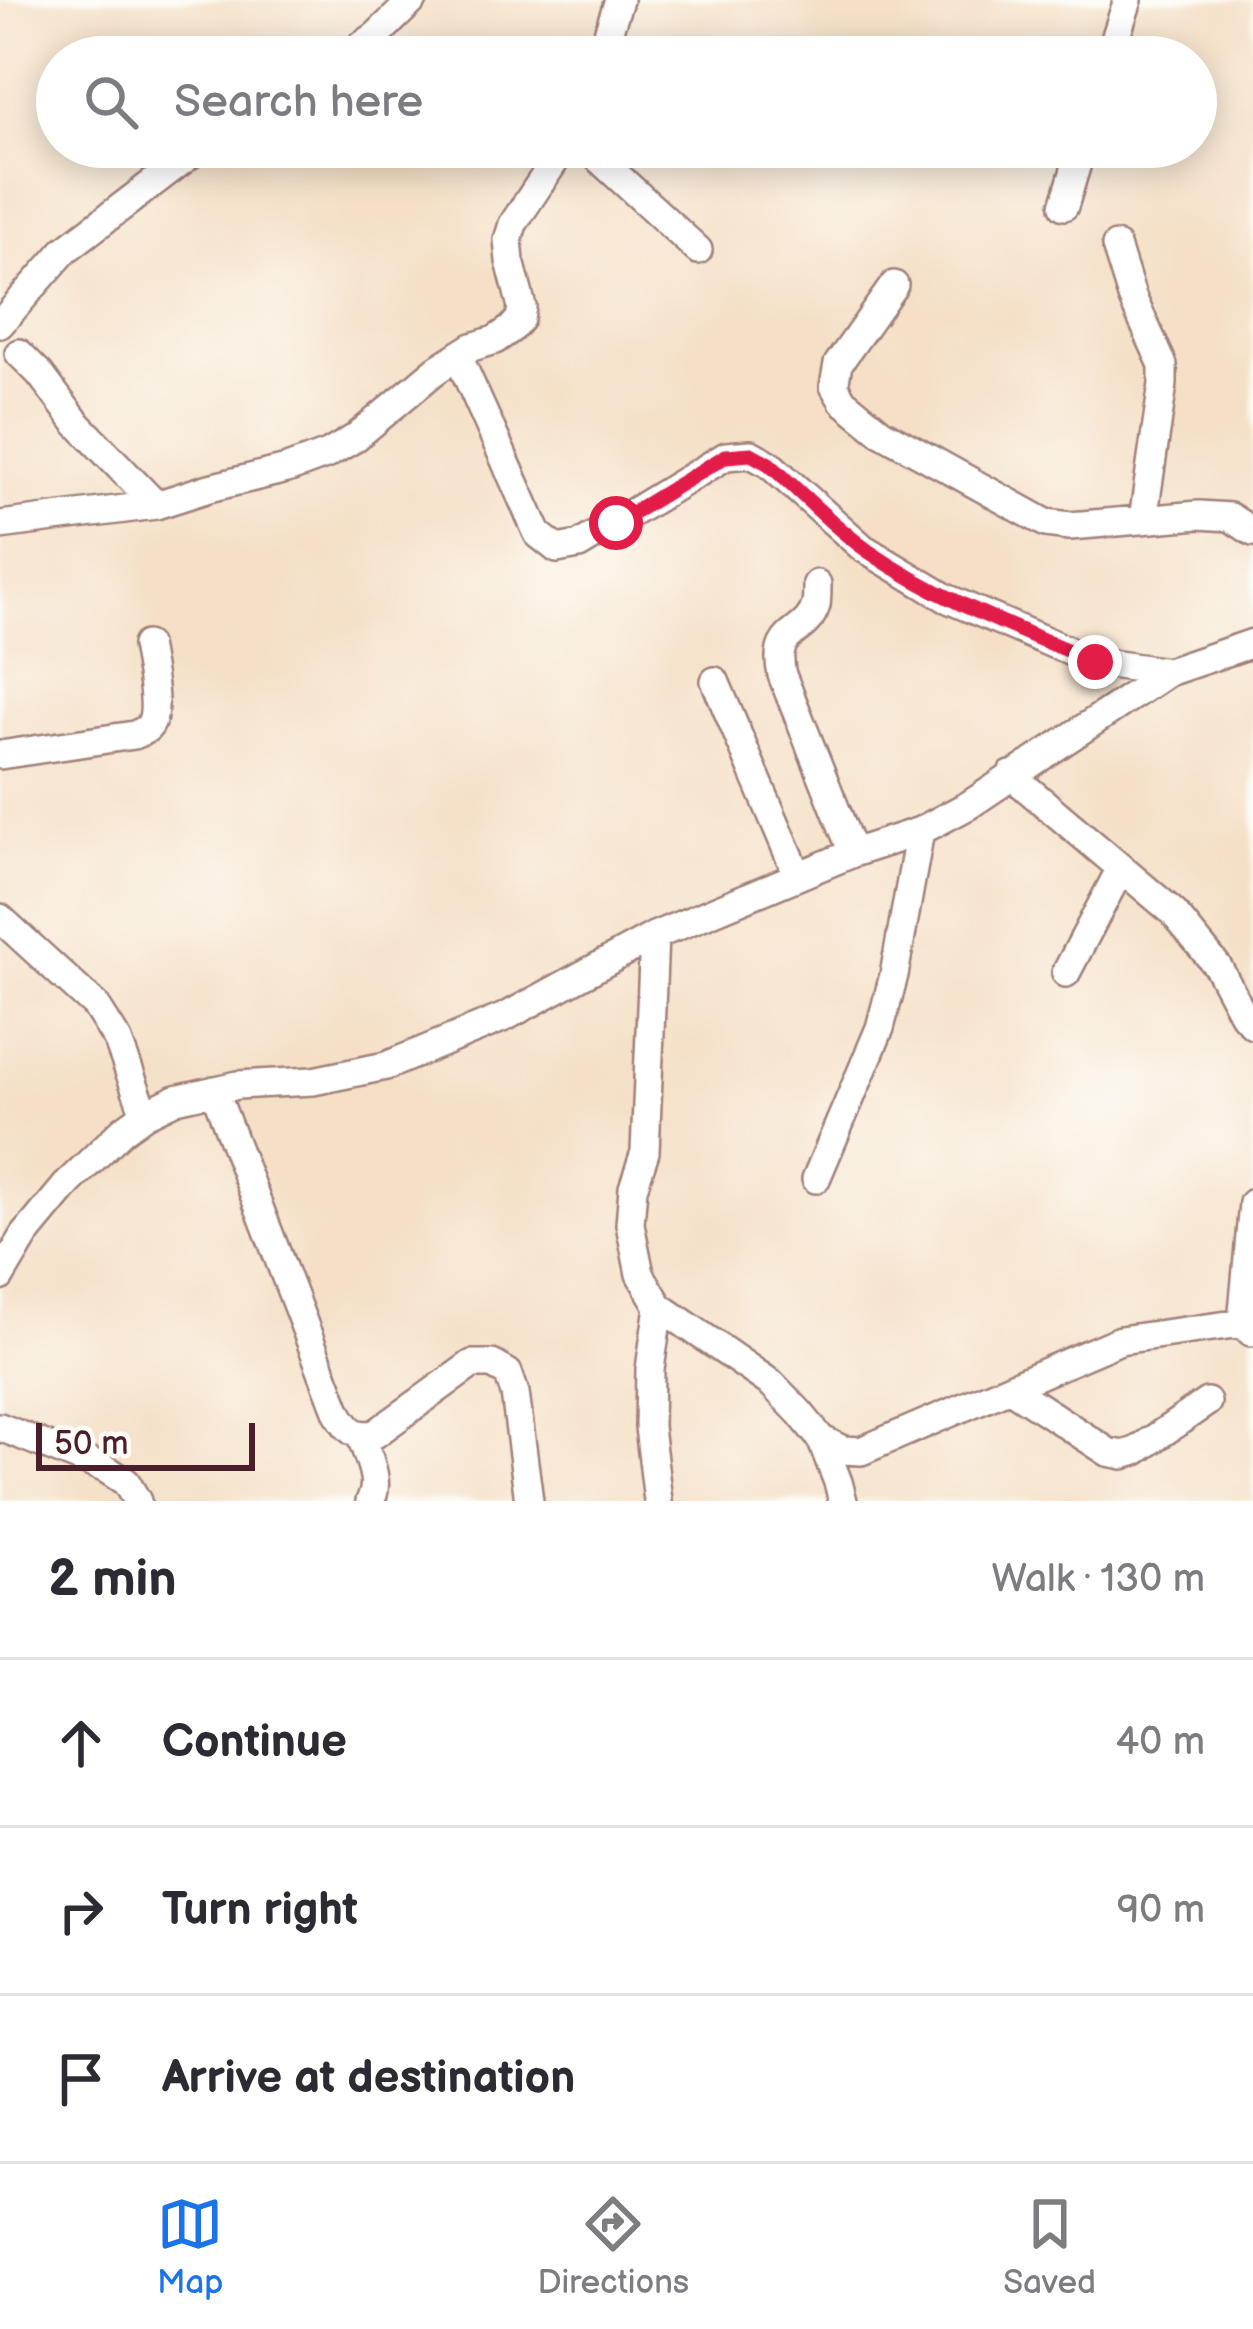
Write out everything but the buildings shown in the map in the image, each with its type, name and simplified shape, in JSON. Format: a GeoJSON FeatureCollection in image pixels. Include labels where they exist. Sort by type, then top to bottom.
{"type":"FeatureCollection","features":[{"type":"Feature","properties":{"kind":"street"},"geometry":{"type":"LineString","coordinates":[[376,36],[412,0]]}},
{"type":"Feature","properties":{"kind":"street"},"geometry":{"type":"LineString","coordinates":[[607,36],[619,0]]}},
{"type":"Feature","properties":{"kind":"street"},"geometry":{"type":"LineString","coordinates":[[1116,36],[1129,0]]}},
{"type":"Feature","properties":{"kind":"street"},"geometry":{"type":"LineString","coordinates":[[0,324],[65,250],[172,168]]}},
{"type":"Feature","properties":{"kind":"street"},"geometry":{"type":"LineString","coordinates":[[0,526],[156,505],[287,469],[355,438],[436,370],[495,340],[520,319],[508,240],[513,224],[550,168]]}},
{"type":"Feature","properties":{"kind":"street"},"geometry":{"type":"LineString","coordinates":[[609,168],[698,250]]}},
{"type":"Feature","properties":{"kind":"street"},"geometry":{"type":"LineString","coordinates":[[1064,206],[1076,168]]}},
{"type":"Feature","properties":{"kind":"street"},"geometry":{"type":"LineString","coordinates":[[1116,246],[1132,297],[1163,365],[1143,520]]}},
{"type":"Feature","properties":{"kind":"street"},"geometry":{"type":"LineString","coordinates":[[894,285],[838,364],[835,386],[843,401],[881,432],[1046,523],[1070,526],[1198,515],[1230,517],[1253,532]]}},
{"type":"Feature","properties":{"kind":"street"},"geometry":{"type":"LineString","coordinates":[[19,353],[76,422],[156,505]]}},
{"type":"Feature","properties":{"kind":"street"},"geometry":{"type":"LineString","coordinates":[[458,356],[538,534],[557,548],[579,545],[726,456],[751,454],[769,464],[863,548],[946,598],[1095,662],[1168,672]]}},
{"type":"Feature","properties":{"kind":"street"},"geometry":{"type":"LineString","coordinates":[[817,584],[815,608],[782,644],[778,658],[853,853]]}},
{"type":"Feature","properties":{"kind":"street"},"geometry":{"type":"LineString","coordinates":[[0,1277],[25,1235],[69,1182],[145,1114],[176,1099],[238,1085],[313,1081],[386,1066],[507,1016],[654,936],[853,853],[920,831],[969,805],[1168,672],[1253,643]]}},
{"type":"Feature","properties":{"kind":"street"},"geometry":{"type":"LineString","coordinates":[[0,755],[134,735],[147,729],[154,719],[154,698],[146,645]]}},
{"type":"Feature","properties":{"kind":"street"},"geometry":{"type":"LineString","coordinates":[[715,681],[798,876]]}},
{"type":"Feature","properties":{"kind":"street"},"geometry":{"type":"LineString","coordinates":[[1011,775],[1172,912],[1218,968],[1253,1025]]}},
{"type":"Feature","properties":{"kind":"street"},"geometry":{"type":"LineString","coordinates":[[816,1179],[880,1028],[920,831]]}},
{"type":"Feature","properties":{"kind":"street"},"geometry":{"type":"LineString","coordinates":[[1066,973],[1121,868]]}},
{"type":"Feature","properties":{"kind":"street"},"geometry":{"type":"LineString","coordinates":[[0,918],[96,1006],[118,1041],[145,1114]]}},
{"type":"Feature","properties":{"kind":"street"},"geometry":{"type":"LineString","coordinates":[[654,936],[645,1152],[633,1188],[630,1224],[640,1274],[659,1306],[772,1384],[821,1439],[842,1501]]}},
{"type":"Feature","properties":{"kind":"street"},"geometry":{"type":"LineString","coordinates":[[214,1090],[338,1413],[349,1431],[375,1434],[472,1364],[491,1364],[508,1373],[515,1393],[529,1501]]}},
{"type":"Feature","properties":{"kind":"street"},"geometry":{"type":"LineString","coordinates":[[821,1439],[843,1450],[861,1451],[1120,1340],[1249,1325],[1253,1203]]}},
{"type":"Feature","properties":{"kind":"street"},"geometry":{"type":"LineString","coordinates":[[658,1501],[649,1427],[650,1369],[659,1306]]}},
{"type":"Feature","properties":{"kind":"street"},"geometry":{"type":"LineString","coordinates":[[1010,1388],[1108,1452],[1123,1455],[1207,1402]]}},
{"type":"Feature","properties":{"kind":"street"},"geometry":{"type":"LineString","coordinates":[[0,1426],[106,1469],[126,1482],[137,1501]]}},
{"type":"Feature","properties":{"kind":"street"},"geometry":{"type":"LineString","coordinates":[[361,1436],[375,1481],[370,1501]]}},
{"type":"Feature","properties":{"kind":"route"},"geometry":{"type":"LineString","coordinates":[[616,523],[726,456],[751,454],[769,464],[863,548],[903,574],[946,598],[1095,662]]}}]}
